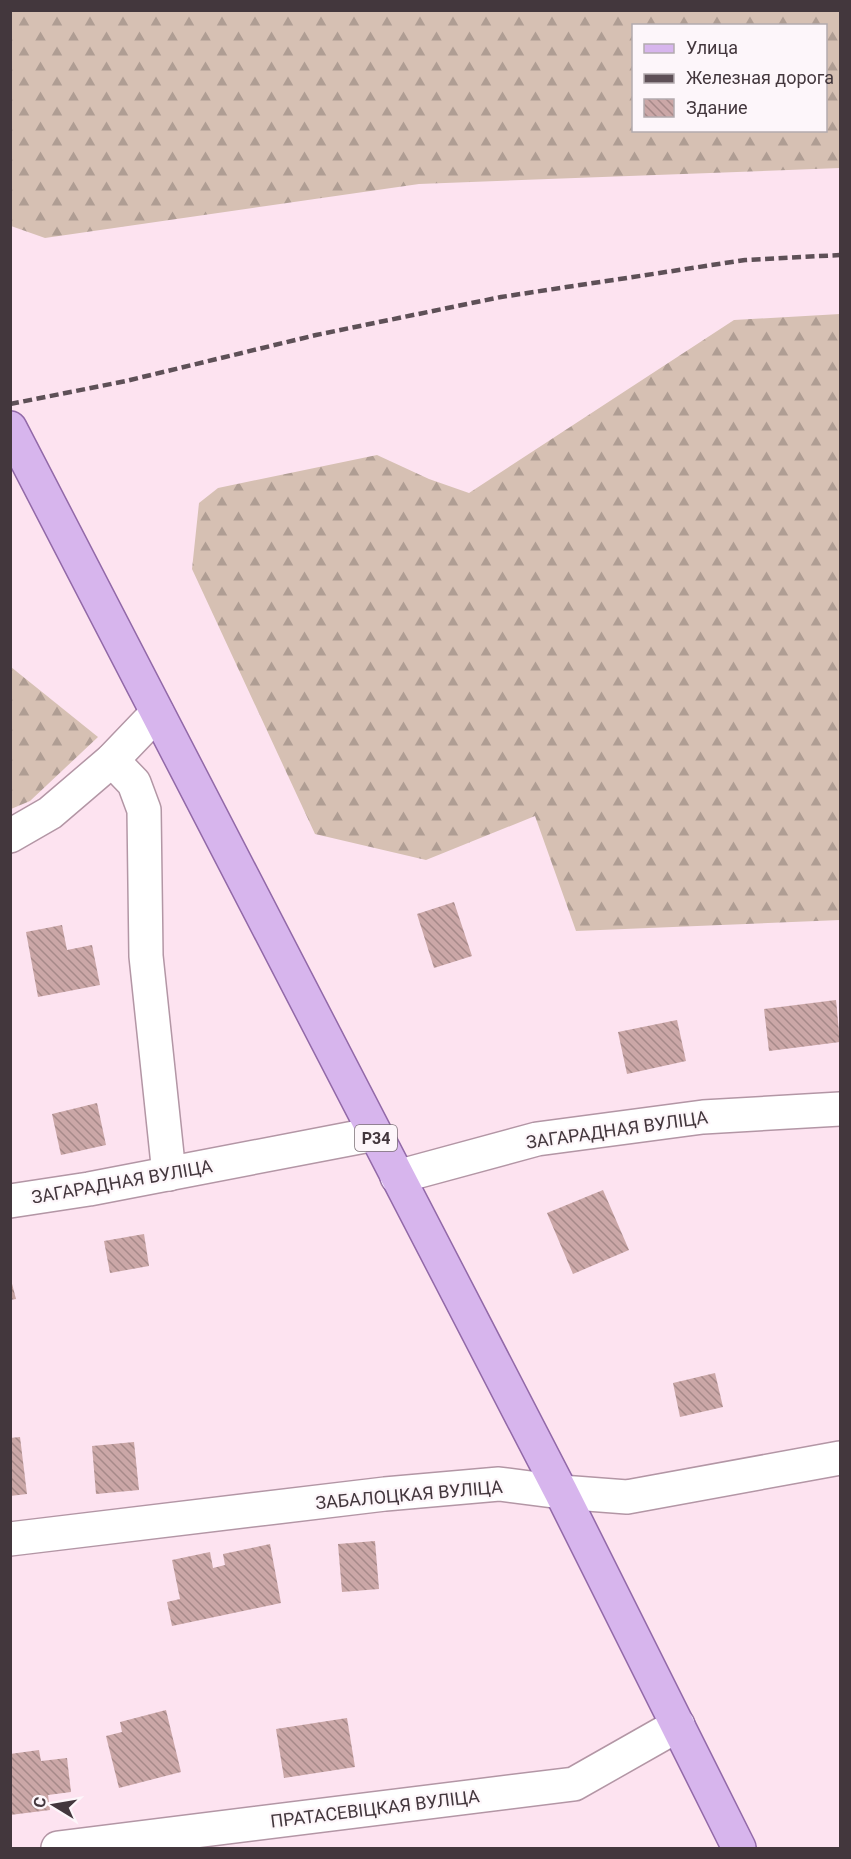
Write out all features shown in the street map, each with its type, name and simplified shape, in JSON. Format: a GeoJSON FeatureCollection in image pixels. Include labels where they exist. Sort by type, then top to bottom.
{"type":"FeatureCollection","features":[{"type":"Feature","properties":{"kind":"main road","name":"Р34"},"geometry":{"type":"LineString","coordinates":[[10,429],[561,1492],[739,1848]]}},
{"type":"Feature","properties":{"kind":"street"},"geometry":{"type":"LineString","coordinates":[[10,836],[50,813],[112,760],[157,713]]}},
{"type":"Feature","properties":{"kind":"street"},"geometry":{"type":"LineString","coordinates":[[112,760],[134,783],[144,810],[146,956],[169,1174]]}},
{"type":"Feature","properties":{"kind":"street","name":"ЗАГАРАДНАЯ ВУЛІЦА"},"geometry":{"type":"LineString","coordinates":[[397,1177],[537,1139],[703,1117],[840,1109]]}},
{"type":"Feature","properties":{"kind":"street","name":"ЗАГАРАДНАЯ ВУЛІЦА"},"geometry":{"type":"LineString","coordinates":[[10,1202],[375,1134]]}},
{"type":"Feature","properties":{"kind":"street","name":"ЗАБАЛОЦКАЯ ВУЛІЦА"},"geometry":{"type":"LineString","coordinates":[[10,1539],[385,1494],[499,1485],[627,1497],[840,1458]]}},
{"type":"Feature","properties":{"kind":"street","name":"ПРАТАСЕВІЦКАЯ ВУЛІЦА"},"geometry":{"type":"LineString","coordinates":[[58,1848],[574,1784],[678,1725]]}},
{"type":"Feature","properties":{"kind":"green space"},"geometry":{"type":"Polygon","coordinates":[[[11,10],[840,11],[840,168],[419,184],[45,238],[11,226],[11,10]]]}},
{"type":"Feature","properties":{"kind":"green space"},"geometry":{"type":"Polygon","coordinates":[[[840,314],[840,920],[576,931],[535,816],[426,860],[315,834],[192,569],[199,503],[218,488],[377,455],[429,479],[469,493],[734,320],[840,314]]]}},
{"type":"Feature","properties":{"kind":"green space"},"geometry":{"type":"Polygon","coordinates":[[[11,667],[98,737],[30,801],[11,809],[11,667]]]}},
{"type":"Feature","properties":{"kind":"building"},"geometry":{"type":"Polygon","coordinates":[[[454,902],[472,956],[434,968],[417,914],[454,902]]]}},
{"type":"Feature","properties":{"kind":"building"},"geometry":{"type":"Polygon","coordinates":[[[62,925],[67,950],[92,945],[100,985],[38,997],[26,932],[62,925]]]}},
{"type":"Feature","properties":{"kind":"building"},"geometry":{"type":"Polygon","coordinates":[[[836,1000],[840,1042],[769,1051],[764,1009],[836,1000]]]}},
{"type":"Feature","properties":{"kind":"building"},"geometry":{"type":"Polygon","coordinates":[[[677,1020],[686,1061],[627,1074],[618,1032],[677,1020]]]}},
{"type":"Feature","properties":{"kind":"building"},"geometry":{"type":"Polygon","coordinates":[[[97,1103],[106,1145],[61,1155],[52,1114],[97,1103]]]}},
{"type":"Feature","properties":{"kind":"building"},"geometry":{"type":"Polygon","coordinates":[[[603,1190],[629,1250],[573,1274],[547,1213],[603,1190]]]}},
{"type":"Feature","properties":{"kind":"building"},"geometry":{"type":"Polygon","coordinates":[[[144,1234],[149,1266],[110,1273],[104,1241],[144,1234]]]}},
{"type":"Feature","properties":{"kind":"building"},"geometry":{"type":"Polygon","coordinates":[[[10,1276],[16,1299],[10,1300],[10,1276]]]}},
{"type":"Feature","properties":{"kind":"building"},"geometry":{"type":"Polygon","coordinates":[[[715,1373],[723,1407],[680,1417],[673,1383],[715,1373]]]}},
{"type":"Feature","properties":{"kind":"building"},"geometry":{"type":"Polygon","coordinates":[[[20,1437],[27,1494],[10,1496],[10,1438],[20,1437]]]}},
{"type":"Feature","properties":{"kind":"building"},"geometry":{"type":"Polygon","coordinates":[[[134,1442],[139,1490],[96,1494],[92,1446],[134,1442]]]}},
{"type":"Feature","properties":{"kind":"building"},"geometry":{"type":"Polygon","coordinates":[[[375,1541],[379,1589],[342,1592],[338,1544],[375,1541]]]}},
{"type":"Feature","properties":{"kind":"building"},"geometry":{"type":"Polygon","coordinates":[[[270,1544],[281,1603],[172,1626],[167,1602],[180,1599],[172,1560],[210,1552],[213,1568],[225,1565],[223,1554],[270,1544]]]}},
{"type":"Feature","properties":{"kind":"building"},"geometry":{"type":"Polygon","coordinates":[[[166,1710],[181,1772],[119,1788],[106,1736],[122,1732],[120,1722],[166,1710]]]}},
{"type":"Feature","properties":{"kind":"building"},"geometry":{"type":"Polygon","coordinates":[[[347,1718],[355,1767],[284,1778],[276,1729],[347,1718]]]}},
{"type":"Feature","properties":{"kind":"building"},"geometry":{"type":"Polygon","coordinates":[[[39,1750],[41,1761],[67,1758],[71,1792],[48,1795],[50,1810],[10,1815],[10,1754],[39,1750]]]}},
{"type":"Feature","properties":{"kind":"railway"},"geometry":{"type":"LineString","coordinates":[[10,404],[126,381],[316,335],[501,297],[745,260],[840,255]]}}]}
